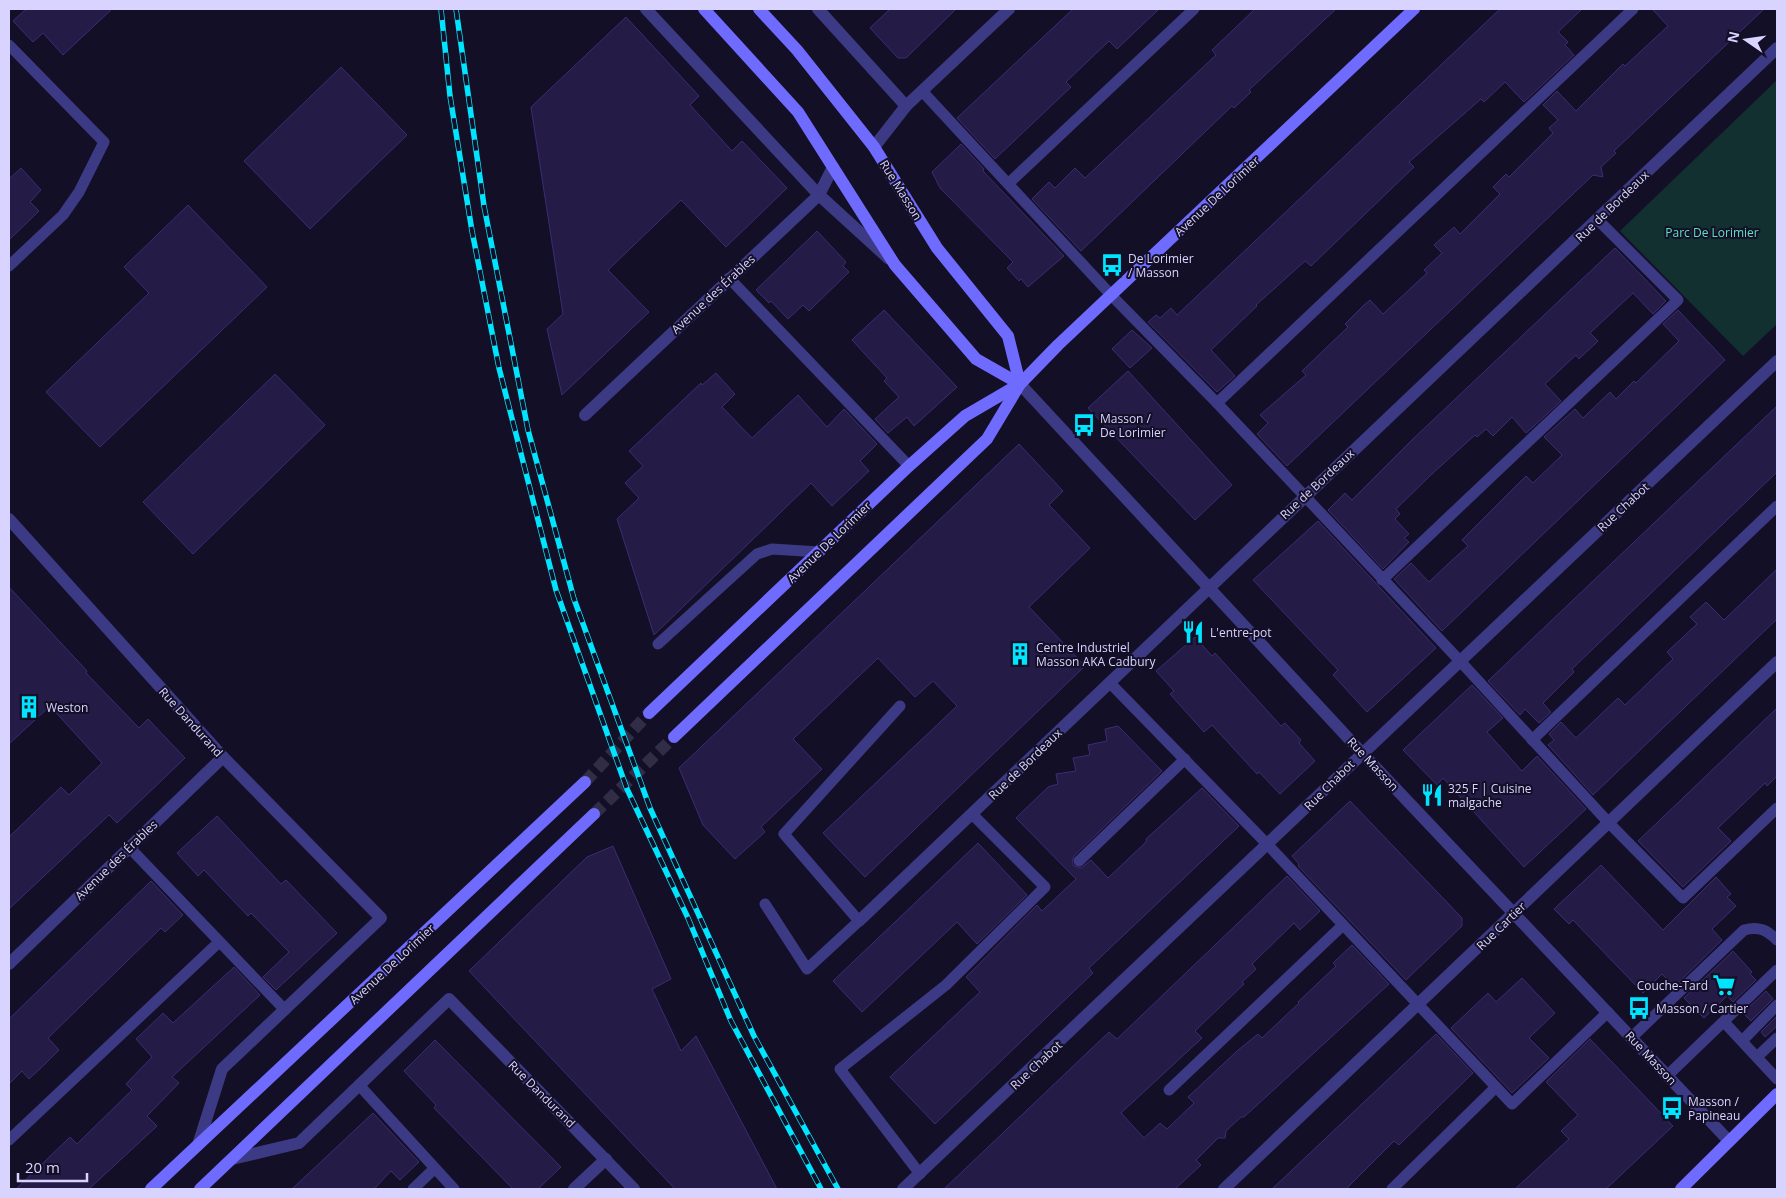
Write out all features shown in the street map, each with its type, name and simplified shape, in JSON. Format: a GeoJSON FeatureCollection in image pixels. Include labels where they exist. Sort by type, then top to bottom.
{"type":"FeatureCollection","features":[{"type":"Feature","properties":{"kind":"main road","name":"Rue Masson"},"geometry":{"type":"LineString","coordinates":[[704,9],[798,112],[894,263],[976,359],[1020,384]]}},
{"type":"Feature","properties":{"kind":"main road","name":"Rue Masson"},"geometry":{"type":"LineString","coordinates":[[759,9],[797,50],[874,147],[937,248],[1008,336],[1020,384]]}},
{"type":"Feature","properties":{"kind":"main road","name":"Avenue De Lorimier"},"geometry":{"type":"LineString","coordinates":[[674,737],[987,439],[1020,384],[1058,345],[1414,9]]}},
{"type":"Feature","properties":{"kind":"main road","name":"Avenue De Lorimier"},"geometry":{"type":"LineString","coordinates":[[649,713],[908,466],[964,416],[1020,384]]}},
{"type":"Feature","properties":{"kind":"main road","name":"Avenue De Lorimier"},"geometry":{"type":"LineString","coordinates":[[151,1189],[585,782]]}},
{"type":"Feature","properties":{"kind":"main road"},"geometry":{"type":"LineString","coordinates":[[200,1189],[594,814]]}},
{"type":"Feature","properties":{"kind":"main road"},"geometry":{"type":"LineString","coordinates":[[1681,1189],[1777,1094]]}},
{"type":"Feature","properties":{"kind":"street","name":"Rue Masson"},"geometry":{"type":"LineString","coordinates":[[646,9],[819,195],[894,263]]}},
{"type":"Feature","properties":{"kind":"street"},"geometry":{"type":"LineString","coordinates":[[819,9],[906,106]]}},
{"type":"Feature","properties":{"kind":"street"},"geometry":{"type":"LineString","coordinates":[[874,147],[906,106],[1009,9]]}},
{"type":"Feature","properties":{"kind":"street","name":"Rue de Bordeaux"},"geometry":{"type":"LineString","coordinates":[[859,921],[1110,683],[1209,586],[1598,220],[1777,48]]}},
{"type":"Feature","properties":{"kind":"street","name":"Avenue des Érables"},"geometry":{"type":"LineString","coordinates":[[585,415],[819,195],[833,167]]}},
{"type":"Feature","properties":{"kind":"street","name":"Rue Chabot"},"geometry":{"type":"LineString","coordinates":[[903,1189],[1268,845],[1362,753],[1777,360]]}},
{"type":"Feature","properties":{"kind":"street","name":"Rue Masson"},"geometry":{"type":"LineString","coordinates":[[1020,384],[1362,753],[1729,1141]]}},
{"type":"Feature","properties":{"kind":"street","name":"Rue Dandurand"},"geometry":{"type":"LineString","coordinates":[[9,520],[223,757],[381,918]]}},
{"type":"Feature","properties":{"kind":"street","name":"Rue Cartier"},"geometry":{"type":"LineString","coordinates":[[1224,1189],[1777,662]]}},
{"type":"Feature","properties":{"kind":"street","name":"Avenue des Érables"},"geometry":{"type":"LineString","coordinates":[[9,964],[223,757]]}},
{"type":"Feature","properties":{"kind":"street","name":"Avenue De Lorimier"},"geometry":{"type":"LineString","coordinates":[[198,1145],[222,1070],[381,918]]}},
{"type":"Feature","properties":{"kind":"street","name":"Rue Dandurand"},"geometry":{"type":"LineString","coordinates":[[359,1085],[449,999],[634,1189]]}},
{"type":"Feature","properties":{"kind":"street"},"geometry":{"type":"LineString","coordinates":[[232,1159],[299,1142],[359,1085]]}},
{"type":"Feature","properties":{"kind":"street"},"geometry":{"type":"LineString","coordinates":[[574,1189],[606,1159]]}},
{"type":"Feature","properties":{"kind":"lane"},"geometry":{"type":"LineString","coordinates":[[1009,183],[1194,9]]}},
{"type":"Feature","properties":{"kind":"lane"},"geometry":{"type":"LineString","coordinates":[[1217,403],[1633,9]]}},
{"type":"Feature","properties":{"kind":"lane"},"geometry":{"type":"LineString","coordinates":[[9,45],[104,142],[79,192],[62,215],[9,266]]}},
{"type":"Feature","properties":{"kind":"lane"},"geometry":{"type":"LineString","coordinates":[[922,90],[1112,296],[1217,403],[1303,497],[1460,661],[1608,822],[1683,898],[1777,808]]}},
{"type":"Feature","properties":{"kind":"lane"},"geometry":{"type":"LineString","coordinates":[[1382,580],[1678,300],[1598,220]]}},
{"type":"Feature","properties":{"kind":"lane"},"geometry":{"type":"LineString","coordinates":[[729,278],[908,466]]}},
{"type":"Feature","properties":{"kind":"lane"},"geometry":{"type":"LineString","coordinates":[[1532,740],[1777,506]]}},
{"type":"Feature","properties":{"kind":"lane"},"geometry":{"type":"LineString","coordinates":[[658,644],[758,554],[772,549],[819,552]]}},
{"type":"Feature","properties":{"kind":"lane"},"geometry":{"type":"LineString","coordinates":[[1110,683],[1268,845],[1512,1104],[1608,1012]]}},
{"type":"Feature","properties":{"kind":"lane"},"geometry":{"type":"LineString","coordinates":[[765,904],[806,969],[859,921],[784,834],[900,706]]}},
{"type":"Feature","properties":{"kind":"lane"},"geometry":{"type":"LineString","coordinates":[[1079,860],[1185,760]]}},
{"type":"Feature","properties":{"kind":"lane"},"geometry":{"type":"LineString","coordinates":[[920,1174],[840,1068],[946,985],[1045,887],[972,814]]}},
{"type":"Feature","properties":{"kind":"lane"},"geometry":{"type":"LineString","coordinates":[[129,847],[218,943],[285,1010]]}},
{"type":"Feature","properties":{"kind":"lane"},"geometry":{"type":"LineString","coordinates":[[1169,1090],[1343,924]]}},
{"type":"Feature","properties":{"kind":"lane"},"geometry":{"type":"LineString","coordinates":[[1632,1037],[1744,930],[1763,929],[1777,940]]}},
{"type":"Feature","properties":{"kind":"lane"},"geometry":{"type":"LineString","coordinates":[[9,1140],[218,943]]}},
{"type":"Feature","properties":{"kind":"lane"},"geometry":{"type":"LineString","coordinates":[[1668,1076],[1776,972]]}},
{"type":"Feature","properties":{"kind":"lane"},"geometry":{"type":"LineString","coordinates":[[1742,1041],[1777,1006]]}},
{"type":"Feature","properties":{"kind":"lane"},"geometry":{"type":"LineString","coordinates":[[1724,1022],[1777,1079]]}},
{"type":"Feature","properties":{"kind":"lane"},"geometry":{"type":"LineString","coordinates":[[1757,1057],[1777,1038]]}},
{"type":"Feature","properties":{"kind":"lane"},"geometry":{"type":"LineString","coordinates":[[359,1085],[454,1189]]}},
{"type":"Feature","properties":{"kind":"lane"},"geometry":{"type":"LineString","coordinates":[[1392,1189],[1496,1087]]}},
{"type":"Feature","properties":{"kind":"lane"},"geometry":{"type":"LineString","coordinates":[[412,1189],[434,1168]]}},
{"type":"Feature","properties":{"kind":"green space","name":"Parc De Lorimier"},"geometry":{"type":"Polygon","coordinates":[[[1777,80],[1777,324],[1743,356],[1620,231],[1777,80]]]}},
{"type":"Feature","properties":{"kind":"building"},"geometry":{"type":"Polygon","coordinates":[[[26,9],[112,9],[63,55],[43,33],[33,42],[13,21],[26,9]]]}},
{"type":"Feature","properties":{"kind":"building"},"geometry":{"type":"Polygon","coordinates":[[[890,9],[956,9],[906,58],[898,58],[870,28],[890,9]]]}},
{"type":"Feature","properties":{"kind":"building"},"geometry":{"type":"Polygon","coordinates":[[[1073,9],[1159,9],[1117,49],[1109,41],[1066,82],[1071,87],[995,159],[957,118],[1073,9]]]}},
{"type":"Feature","properties":{"kind":"building"},"geometry":{"type":"Polygon","coordinates":[[[1255,9],[1336,9],[1249,90],[1251,92],[1234,108],[1232,106],[1081,251],[1032,199],[1049,182],[1055,188],[1075,168],[1085,178],[1216,55],[1212,50],[1255,9]]]}},
{"type":"Feature","properties":{"kind":"building"},"geometry":{"type":"Polygon","coordinates":[[[1500,9],[1582,9],[1558,32],[1568,42],[1565,45],[1574,55],[1524,102],[1505,82],[1484,102],[1481,99],[1409,162],[1414,167],[1311,266],[1305,261],[1256,305],[1211,350],[1235,376],[1217,392],[1148,322],[1156,315],[1160,318],[1171,308],[1177,315],[1500,9]]]}},
{"type":"Feature","properties":{"kind":"building"},"geometry":{"type":"Polygon","coordinates":[[[1652,9],[1764,9],[1614,151],[1616,153],[1601,167],[1603,177],[1593,175],[1287,466],[1257,434],[1268,423],[1260,415],[1306,375],[1302,371],[1348,327],[1345,324],[1364,305],[1370,300],[1383,314],[1427,273],[1424,270],[1442,253],[1434,245],[1454,227],[1460,234],[1500,194],[1493,187],[1506,174],[1509,177],[1553,133],[1549,128],[1558,120],[1543,105],[1557,91],[1576,111],[1623,64],[1625,66],[1668,26],[1652,9]]]}},
{"type":"Feature","properties":{"kind":"building"},"geometry":{"type":"Polygon","coordinates":[[[626,17],[699,96],[690,105],[732,151],[742,141],[787,188],[726,247],[681,200],[608,270],[649,312],[562,395],[547,329],[563,314],[531,107],[626,17]]]}},
{"type":"Feature","properties":{"kind":"building"},"geometry":{"type":"Polygon","coordinates":[[[341,67],[407,135],[310,229],[244,161],[341,67]]]}},
{"type":"Feature","properties":{"kind":"building"},"geometry":{"type":"Polygon","coordinates":[[[961,144],[984,169],[983,171],[1064,256],[1028,287],[1021,279],[1019,281],[1007,268],[1013,262],[940,188],[932,172],[961,144]]]}},
{"type":"Feature","properties":{"kind":"building"},"geometry":{"type":"Polygon","coordinates":[[[21,168],[41,190],[30,202],[39,211],[9,240],[9,179],[21,168]]]}},
{"type":"Feature","properties":{"kind":"building"},"geometry":{"type":"Polygon","coordinates":[[[188,205],[267,287],[100,447],[46,392],[149,293],[124,267],[188,205]]]}},
{"type":"Feature","properties":{"kind":"building"},"geometry":{"type":"Polygon","coordinates":[[[817,231],[846,262],[843,266],[849,272],[809,311],[803,305],[788,319],[771,301],[769,303],[756,290],[817,231]]]}},
{"type":"Feature","properties":{"kind":"building"},"geometry":{"type":"Polygon","coordinates":[[[1615,248],[1666,301],[1653,314],[1633,293],[1590,333],[1598,341],[1579,359],[1576,355],[1545,384],[1561,401],[1533,427],[1526,433],[1512,417],[1493,436],[1486,429],[1477,437],[1475,435],[1433,473],[1396,509],[1400,514],[1395,519],[1409,534],[1404,538],[1409,542],[1383,569],[1328,510],[1345,493],[1352,500],[1414,438],[1615,248]]]}},
{"type":"Feature","properties":{"kind":"building"},"geometry":{"type":"Polygon","coordinates":[[[884,310],[957,387],[914,426],[907,417],[888,433],[875,419],[899,397],[884,381],[887,378],[852,340],[884,310]]]}},
{"type":"Feature","properties":{"kind":"building"},"geometry":{"type":"Polygon","coordinates":[[[1678,310],[1725,360],[1442,631],[1394,579],[1411,563],[1429,582],[1468,546],[1462,540],[1526,476],[1533,483],[1562,455],[1544,437],[1575,409],[1583,418],[1610,392],[1616,399],[1634,381],[1636,383],[1679,341],[1663,324],[1678,310]]]}},
{"type":"Feature","properties":{"kind":"building"},"geometry":{"type":"Polygon","coordinates":[[[1132,330],[1152,348],[1130,368],[1112,349],[1132,330]]]}},
{"type":"Feature","properties":{"kind":"building"},"geometry":{"type":"Polygon","coordinates":[[[1128,371],[1232,485],[1195,520],[1088,408],[1128,371]]]}},
{"type":"Feature","properties":{"kind":"building"},"geometry":{"type":"Polygon","coordinates":[[[716,373],[735,394],[722,407],[752,438],[798,395],[827,427],[844,409],[877,444],[860,461],[869,471],[832,506],[811,483],[654,635],[617,519],[639,498],[625,483],[643,466],[629,451],[701,383],[702,385],[716,373]]]}},
{"type":"Feature","properties":{"kind":"building"},"geometry":{"type":"Polygon","coordinates":[[[275,374],[325,425],[193,554],[143,502],[275,374]]]}},
{"type":"Feature","properties":{"kind":"building"},"geometry":{"type":"Polygon","coordinates":[[[1777,406],[1777,472],[1572,669],[1574,672],[1543,703],[1551,712],[1539,723],[1525,709],[1520,715],[1488,681],[1777,406]]]}},
{"type":"Feature","properties":{"kind":"building","name":"Centre Industriel Masson AKA Cadbury"},"geometry":{"type":"Polygon","coordinates":[[[1019,444],[1063,491],[1049,505],[1090,548],[1029,607],[1085,666],[865,877],[823,833],[957,706],[933,681],[915,697],[878,658],[793,739],[822,769],[761,827],[765,832],[735,859],[703,825],[679,768],[1019,444]]]}},
{"type":"Feature","properties":{"kind":"building"},"geometry":{"type":"Polygon","coordinates":[[[1318,521],[1436,648],[1367,712],[1333,675],[1338,670],[1253,580],[1318,521]]]}},
{"type":"Feature","properties":{"kind":"building"},"geometry":{"type":"Polygon","coordinates":[[[1777,569],[1777,619],[1593,795],[1548,745],[1554,740],[1549,734],[1561,722],[1576,738],[1618,698],[1625,705],[1673,659],[1667,652],[1697,624],[1690,617],[1706,602],[1724,620],[1777,569]]]}},
{"type":"Feature","properties":{"kind":"building"},"geometry":{"type":"Polygon","coordinates":[[[9,587],[87,671],[86,673],[139,728],[148,719],[185,758],[117,823],[109,815],[9,909],[9,837],[61,787],[69,795],[102,763],[50,706],[9,744],[9,587]]]}},
{"type":"Feature","properties":{"kind":"building"},"geometry":{"type":"Polygon","coordinates":[[[1195,637],[1212,656],[1215,653],[1281,726],[1285,723],[1301,740],[1299,743],[1315,761],[1280,794],[1259,772],[1257,774],[1212,725],[1204,732],[1170,694],[1174,691],[1156,671],[1195,637]]]}},
{"type":"Feature","properties":{"kind":"building"},"geometry":{"type":"Polygon","coordinates":[[[1472,685],[1503,718],[1487,732],[1522,771],[1537,756],[1586,809],[1524,867],[1443,778],[1437,785],[1403,750],[1472,685]]]}},
{"type":"Feature","properties":{"kind":"building"},"geometry":{"type":"Polygon","coordinates":[[[1777,708],[1777,776],[1767,786],[1765,783],[1718,828],[1731,841],[1683,887],[1638,841],[1777,708]]]}},
{"type":"Feature","properties":{"kind":"building"},"geometry":{"type":"Polygon","coordinates":[[[1118,726],[1162,771],[1074,856],[1072,862],[1074,866],[1081,868],[1091,860],[1108,878],[1146,842],[1146,839],[1202,788],[1239,826],[1089,968],[1093,973],[935,1124],[890,1077],[980,992],[966,977],[1037,905],[1042,911],[1076,879],[1016,818],[1048,787],[1058,784],[1056,774],[1076,771],[1073,758],[1090,755],[1088,745],[1107,741],[1105,729],[1118,726]]]}},
{"type":"Feature","properties":{"kind":"building"},"geometry":{"type":"Polygon","coordinates":[[[1350,801],[1462,918],[1462,926],[1406,980],[1298,866],[1299,864],[1292,856],[1350,801]]]}},
{"type":"Feature","properties":{"kind":"building"},"geometry":{"type":"Polygon","coordinates":[[[217,816],[281,884],[286,880],[337,933],[276,990],[263,977],[289,952],[251,913],[248,916],[204,870],[198,876],[177,853],[217,816]]]}},
{"type":"Feature","properties":{"kind":"building"},"geometry":{"type":"Polygon","coordinates":[[[978,843],[1027,895],[977,944],[957,922],[862,1012],[833,981],[978,843]]]}},
{"type":"Feature","properties":{"kind":"building"},"geometry":{"type":"Polygon","coordinates":[[[613,846],[671,979],[652,989],[681,1051],[696,1036],[777,1189],[675,1189],[469,971],[587,857],[613,846]]]}},
{"type":"Feature","properties":{"kind":"building"},"geometry":{"type":"Polygon","coordinates":[[[1601,865],[1663,930],[1716,877],[1731,894],[1727,897],[1736,906],[1712,929],[1722,940],[1674,987],[1662,974],[1643,993],[1573,920],[1569,924],[1554,909],[1601,865]]]}},
{"type":"Feature","properties":{"kind":"building"},"geometry":{"type":"Polygon","coordinates":[[[1287,876],[1320,911],[1300,930],[1294,923],[1252,964],[1256,969],[1242,982],[1244,984],[1195,1031],[1202,1038],[1121,1113],[1144,1138],[1160,1123],[1167,1129],[1194,1103],[1188,1097],[1258,1034],[1262,1038],[1336,966],[1333,963],[1352,945],[1389,984],[1244,1117],[1241,1117],[1226,1131],[1225,1138],[1218,1138],[1196,1160],[1201,1165],[1175,1189],[944,1189],[1109,1032],[1117,1039],[1287,876]]]}},
{"type":"Feature","properties":{"kind":"building"},"geometry":{"type":"Polygon","coordinates":[[[151,881],[183,915],[165,932],[161,928],[48,1038],[59,1050],[45,1064],[29,1079],[22,1071],[9,1084],[9,1019],[151,881]]]}},
{"type":"Feature","properties":{"kind":"building"},"geometry":{"type":"Polygon","coordinates":[[[1733,951],[1752,972],[1750,974],[1756,980],[1733,1002],[1727,996],[1704,1018],[1684,998],[1733,951]]]}},
{"type":"Feature","properties":{"kind":"building"},"geometry":{"type":"Polygon","coordinates":[[[234,967],[260,995],[172,1077],[179,1083],[147,1116],[157,1126],[89,1189],[16,1189],[70,1137],[77,1144],[132,1090],[126,1084],[152,1057],[136,1039],[163,1013],[173,1023],[234,967]]]}},
{"type":"Feature","properties":{"kind":"building"},"geometry":{"type":"Polygon","coordinates":[[[1522,978],[1555,1013],[1529,1038],[1549,1058],[1512,1093],[1451,1028],[1488,993],[1496,1002],[1522,978]]]}},
{"type":"Feature","properties":{"kind":"building"},"geometry":{"type":"Polygon","coordinates":[[[1766,991],[1773,999],[1751,1021],[1743,1013],[1766,991]]]}},
{"type":"Feature","properties":{"kind":"building"},"geometry":{"type":"Polygon","coordinates":[[[1777,1016],[1777,1026],[1765,1037],[1761,1032],[1777,1016]]]}},
{"type":"Feature","properties":{"kind":"building"},"geometry":{"type":"Polygon","coordinates":[[[1436,1034],[1473,1073],[1399,1145],[1394,1141],[1346,1189],[1272,1189],[1436,1034]]]}},
{"type":"Feature","properties":{"kind":"building"},"geometry":{"type":"Polygon","coordinates":[[[1590,1039],[1673,1126],[1606,1189],[1515,1189],[1569,1139],[1561,1131],[1578,1115],[1546,1082],[1590,1039]]]}},
{"type":"Feature","properties":{"kind":"building"},"geometry":{"type":"Polygon","coordinates":[[[435,1040],[561,1167],[538,1189],[513,1189],[434,1108],[436,1105],[404,1071],[435,1040]]]}},
{"type":"Feature","properties":{"kind":"building"},"geometry":{"type":"Polygon","coordinates":[[[373,1113],[419,1162],[400,1180],[391,1171],[374,1189],[292,1189],[373,1113]]]}},
{"type":"Feature","properties":{"kind":"tunnel"},"geometry":{"type":"LineString","coordinates":[[585,782],[649,713]]}},
{"type":"Feature","properties":{"kind":"tunnel"},"geometry":{"type":"LineString","coordinates":[[594,814],[674,737]]}},
{"type":"Feature","properties":{"kind":"railway"},"geometry":{"type":"LineString","coordinates":[[441,9],[450,96],[472,231],[499,368],[556,590],[627,789],[688,918],[731,1021],[821,1189]]}},
{"type":"Feature","properties":{"kind":"railway"},"geometry":{"type":"LineString","coordinates":[[456,9],[484,206],[528,430],[574,599],[650,808],[754,1036],[838,1189]]}},
{"type":"Feature","properties":{"kind":"place","name":"De Lorimier / Masson"},"geometry":{"type":"Point","coordinates":[1112,265]}},
{"type":"Feature","properties":{"kind":"place","name":"Masson / De Lorimier"},"geometry":{"type":"Point","coordinates":[1084,425]}},
{"type":"Feature","properties":{"kind":"place","name":"L'entre-pot"},"geometry":{"type":"Point","coordinates":[1193,632]}},
{"type":"Feature","properties":{"kind":"place","name":"Centre Industriel Masson AKA Cadbury"},"geometry":{"type":"Point","coordinates":[1020,654]}},
{"type":"Feature","properties":{"kind":"place","name":"Weston"},"geometry":{"type":"Point","coordinates":[29,707]}},
{"type":"Feature","properties":{"kind":"place","name":"325 F | Cuisine malgache"},"geometry":{"type":"Point","coordinates":[1432,795]}},
{"type":"Feature","properties":{"kind":"place","name":"Couche-Tard"},"geometry":{"type":"Point","coordinates":[1724,985]}},
{"type":"Feature","properties":{"kind":"place","name":"Masson / Cartier"},"geometry":{"type":"Point","coordinates":[1639,1008]}},
{"type":"Feature","properties":{"kind":"place","name":"Masson / Papineau"},"geometry":{"type":"Point","coordinates":[1672,1108]}}]}
